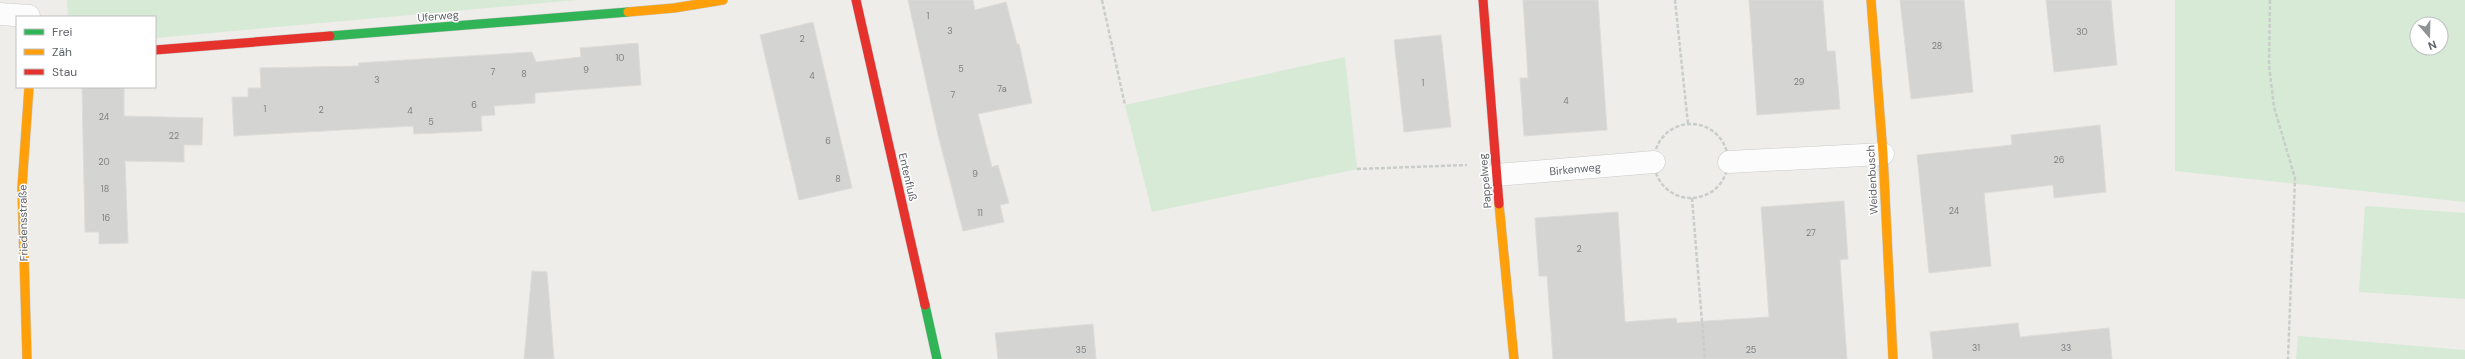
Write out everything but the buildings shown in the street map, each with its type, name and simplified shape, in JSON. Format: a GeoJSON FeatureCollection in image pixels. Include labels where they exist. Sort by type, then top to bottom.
{"type":"FeatureCollection","features":[{"type":"Feature","properties":{"kind":"street","name":"Uferweg"},"geometry":{"type":"LineString","coordinates":[[156,50],[674,8],[723,0]]}},
{"type":"Feature","properties":{"kind":"street","name":"Entenfluß"},"geometry":{"type":"LineString","coordinates":[[856,0],[937,359]]}},
{"type":"Feature","properties":{"kind":"street","name":"Pappelweg"},"geometry":{"type":"LineString","coordinates":[[1483,0],[1496,175],[1514,359]]}},
{"type":"Feature","properties":{"kind":"street","name":"Weidenbusch"},"geometry":{"type":"LineString","coordinates":[[1871,0],[1882,154],[1893,359]]}},
{"type":"Feature","properties":{"kind":"street"},"geometry":{"type":"LineString","coordinates":[[0,14],[29,11]]}},
{"type":"Feature","properties":{"kind":"street","name":"Friedensstraße"},"geometry":{"type":"LineString","coordinates":[[27,359],[22,187],[29,88]]}},
{"type":"Feature","properties":{"kind":"street"},"geometry":{"type":"LineString","coordinates":[[1729,162],[1882,154]]}},
{"type":"Feature","properties":{"kind":"street","name":"Birkenweg"},"geometry":{"type":"LineString","coordinates":[[1496,175],[1654,162]]}},
{"type":"Feature","properties":{"kind":"path"},"geometry":{"type":"LineString","coordinates":[[1102,0],[1124,106]]}},
{"type":"Feature","properties":{"kind":"path"},"geometry":{"type":"LineString","coordinates":[[1675,0],[1688,124]]}},
{"type":"Feature","properties":{"kind":"path"},"geometry":{"type":"LineString","coordinates":[[2270,0],[2269,65],[2274,107],[2295,178],[2288,359]]}},
{"type":"Feature","properties":{"kind":"path"},"geometry":{"type":"LineString","coordinates":[[1688,124],[1709,128],[1724,141],[1729,162],[1724,180],[1710,193],[1692,198],[1673,193],[1659,180],[1654,162],[1658,144],[1670,130],[1688,124]]}},
{"type":"Feature","properties":{"kind":"path"},"geometry":{"type":"LineString","coordinates":[[1357,169],[1471,165],[1496,175]]}},
{"type":"Feature","properties":{"kind":"path"},"geometry":{"type":"LineString","coordinates":[[1692,198],[1705,359]]}},
{"type":"Feature","properties":{"kind":"green space"},"geometry":{"type":"Polygon","coordinates":[[[67,0],[576,0],[156,38],[156,16],[68,16],[67,0]]]}},
{"type":"Feature","properties":{"kind":"green space"},"geometry":{"type":"Polygon","coordinates":[[[2175,0],[2465,0],[2465,202],[2175,171],[2175,0]]]}},
{"type":"Feature","properties":{"kind":"green space"},"geometry":{"type":"Polygon","coordinates":[[[1345,57],[1357,169],[1152,212],[1125,105],[1345,57]]]}},
{"type":"Feature","properties":{"kind":"green space"},"geometry":{"type":"Polygon","coordinates":[[[2365,206],[2465,213],[2465,299],[2359,292],[2365,206]]]}},
{"type":"Feature","properties":{"kind":"green space"},"geometry":{"type":"Polygon","coordinates":[[[2298,336],[2465,350],[2465,359],[2296,359],[2298,336]]]}},
{"type":"Feature","properties":{"kind":"traffic: fast"},"geometry":{"type":"LineString","coordinates":[[330,36],[628,12]]}},
{"type":"Feature","properties":{"kind":"traffic: fast"},"geometry":{"type":"LineString","coordinates":[[925,305],[937,359]]}},
{"type":"Feature","properties":{"kind":"traffic: slow"},"geometry":{"type":"LineString","coordinates":[[628,12],[674,8],[723,0]]}},
{"type":"Feature","properties":{"kind":"traffic: slow"},"geometry":{"type":"LineString","coordinates":[[1871,0],[1883,154],[1893,359]]}},
{"type":"Feature","properties":{"kind":"traffic: slow"},"geometry":{"type":"LineString","coordinates":[[27,359],[22,187],[29,88]]}},
{"type":"Feature","properties":{"kind":"traffic: slow"},"geometry":{"type":"LineString","coordinates":[[1499,204],[1514,359]]}},
{"type":"Feature","properties":{"kind":"traffic: jam"},"geometry":{"type":"LineString","coordinates":[[856,0],[925,305]]}},
{"type":"Feature","properties":{"kind":"traffic: jam"},"geometry":{"type":"LineString","coordinates":[[1483,0],[1499,204]]}},
{"type":"Feature","properties":{"kind":"traffic: jam"},"geometry":{"type":"LineString","coordinates":[[156,50],[330,36]]}}]}
